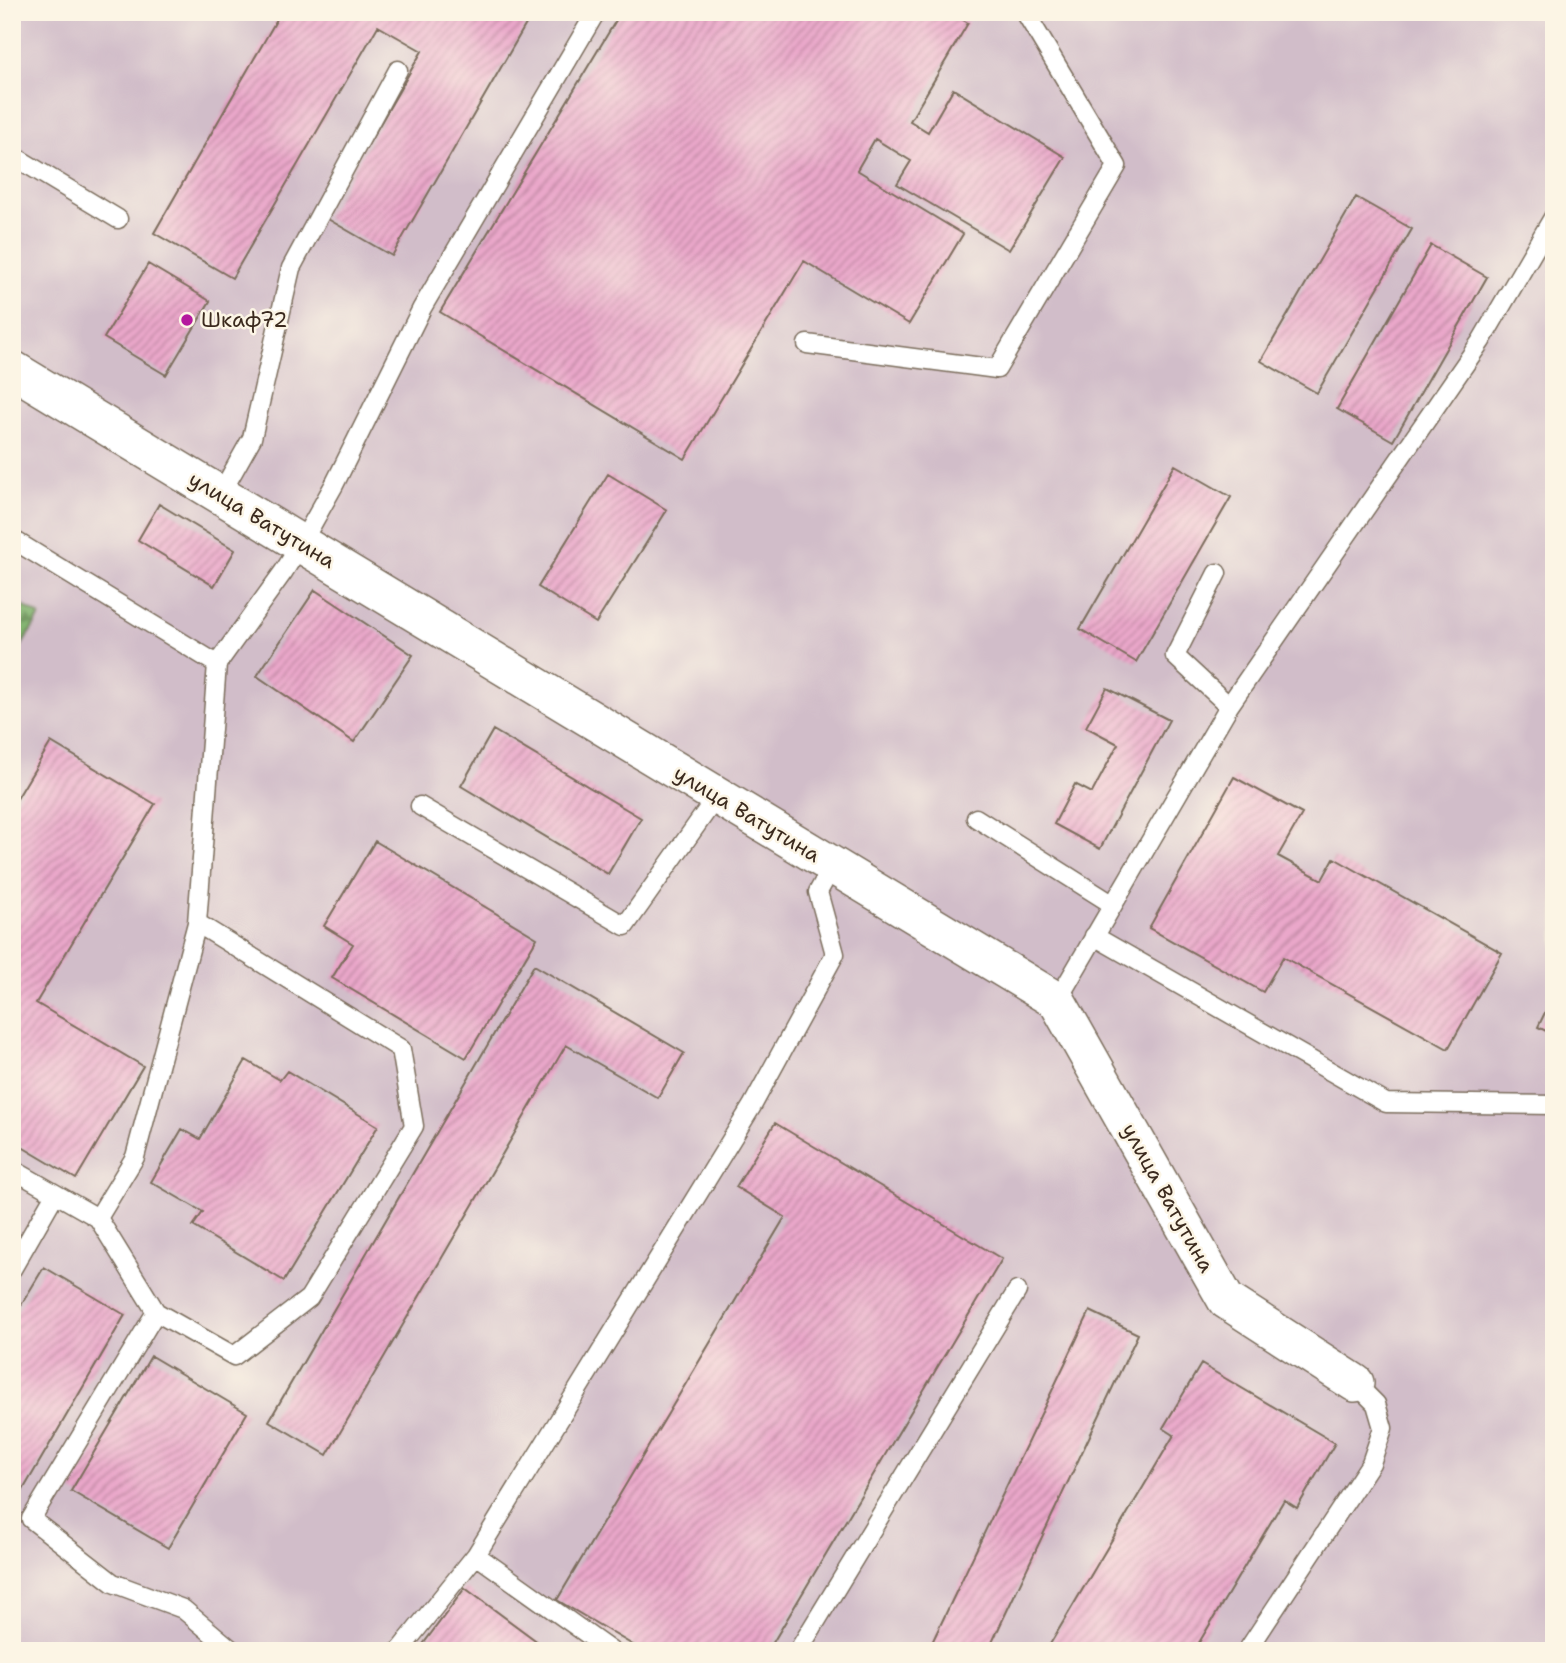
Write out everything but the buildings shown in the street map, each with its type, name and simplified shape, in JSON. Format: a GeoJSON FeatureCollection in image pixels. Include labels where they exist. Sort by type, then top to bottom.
{"type":"FeatureCollection","features":[{"type":"Feature","properties":{"kind":"street","name":"улица Ватутина"},"geometry":{"type":"LineString","coordinates":[[12,369],[1057,1001],[1226,1300],[1355,1383]]}},
{"type":"Feature","properties":{"kind":"lane"},"geometry":{"type":"LineString","coordinates":[[98,1218],[135,1157],[197,923],[218,664],[301,544],[334,485],[422,309],[596,12]]}},
{"type":"Feature","properties":{"kind":"lane"},"geometry":{"type":"LineString","coordinates":[[807,344],[997,369],[1117,166],[1025,12]]}},
{"type":"Feature","properties":{"kind":"lane"},"geometry":{"type":"LineString","coordinates":[[220,495],[252,438],[291,268],[397,70]]}},
{"type":"Feature","properties":{"kind":"lane"},"geometry":{"type":"LineString","coordinates":[[12,155],[117,219]]}},
{"type":"Feature","properties":{"kind":"lane"},"geometry":{"type":"LineString","coordinates":[[1057,1001],[1229,706],[1481,341],[1554,216]]}},
{"type":"Feature","properties":{"kind":"lane"},"geometry":{"type":"LineString","coordinates":[[12,539],[218,664]]}},
{"type":"Feature","properties":{"kind":"lane"},"geometry":{"type":"LineString","coordinates":[[1217,573],[1175,656],[1229,706]]}},
{"type":"Feature","properties":{"kind":"lane"},"geometry":{"type":"LineString","coordinates":[[420,807],[625,926],[718,796]]}},
{"type":"Feature","properties":{"kind":"lane"},"geometry":{"type":"LineString","coordinates":[[976,818],[1112,904]]}},
{"type":"Feature","properties":{"kind":"lane"},"geometry":{"type":"LineString","coordinates":[[399,1651],[476,1555],[752,1106],[835,954],[818,892],[833,865]]}},
{"type":"Feature","properties":{"kind":"lane"},"geometry":{"type":"LineString","coordinates":[[12,1169],[98,1218],[156,1311],[234,1356],[309,1298],[414,1126],[401,1049],[197,923]]}},
{"type":"Feature","properties":{"kind":"lane"},"geometry":{"type":"LineString","coordinates":[[1094,936],[1386,1103],[1554,1105]]}},
{"type":"Feature","properties":{"kind":"lane"},"geometry":{"type":"LineString","coordinates":[[12,1269],[55,1194]]}},
{"type":"Feature","properties":{"kind":"lane"},"geometry":{"type":"LineString","coordinates":[[798,1651],[1017,1291]]}},
{"type":"Feature","properties":{"kind":"lane"},"geometry":{"type":"LineString","coordinates":[[156,1311],[31,1518],[113,1583],[183,1609],[233,1651]]}},
{"type":"Feature","properties":{"kind":"lane"},"geometry":{"type":"LineString","coordinates":[[1247,1651],[1371,1463],[1382,1428],[1376,1404],[1355,1383]]}},
{"type":"Feature","properties":{"kind":"lane"},"geometry":{"type":"LineString","coordinates":[[476,1555],[611,1651]]}},
{"type":"Feature","properties":{"kind":"shaded area"},"geometry":{"type":"Polygon","coordinates":[[[12,12],[1554,12],[1554,1651],[12,1651],[12,12]]]}},
{"type":"Feature","properties":{"kind":"green space"},"geometry":{"type":"Polygon","coordinates":[[[12,599],[40,616],[12,661],[12,599]]]}},
{"type":"Feature","properties":{"kind":"place","name":"Шкаф72"},"geometry":{"type":"Point","coordinates":[187,320]}}]}
